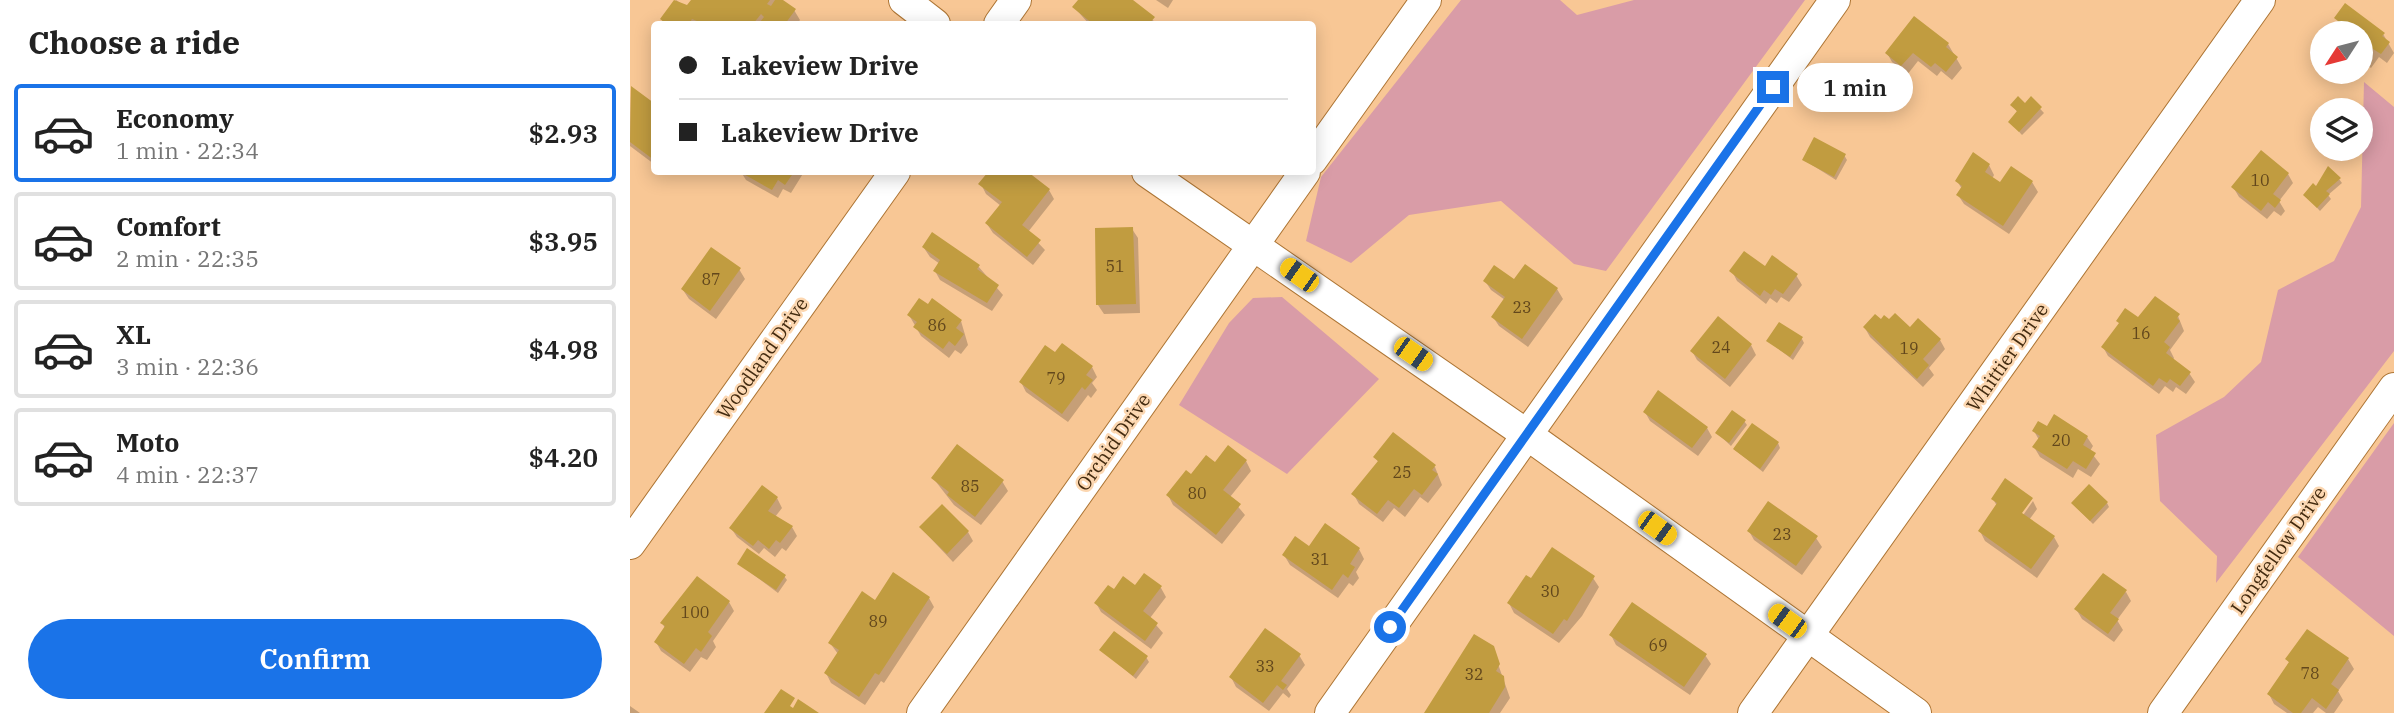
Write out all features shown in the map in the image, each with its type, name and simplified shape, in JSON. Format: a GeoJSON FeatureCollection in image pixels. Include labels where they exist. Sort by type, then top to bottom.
{"type":"FeatureCollection","features":[{"type":"Feature","properties":{"kind":"street"},"geometry":{"type":"LineString","coordinates":[[904,0],[931,21]]}},
{"type":"Feature","properties":{"kind":"street"},"geometry":{"type":"LineString","coordinates":[[1001,21],[1016,0]]}},
{"type":"Feature","properties":{"kind":"street"},"geometry":{"type":"LineString","coordinates":[[1316,154],[1426,0]]}},
{"type":"Feature","properties":{"kind":"street"},"geometry":{"type":"LineString","coordinates":[[1330,713],[1835,0]]}},
{"type":"Feature","properties":{"kind":"street","name":"Whittier Drive"},"geometry":{"type":"LineString","coordinates":[[1753,713],[2260,0]]}},
{"type":"Feature","properties":{"kind":"street","name":"Woodland Drive"},"geometry":{"type":"LineString","coordinates":[[630,544],[893,175]]}},
{"type":"Feature","properties":{"kind":"street"},"geometry":{"type":"LineString","coordinates":[[1152,175],[1254,243],[1526,434],[1916,713]]}},
{"type":"Feature","properties":{"kind":"street","name":"Orchid Drive"},"geometry":{"type":"LineString","coordinates":[[922,713],[1303,175]]}},
{"type":"Feature","properties":{"kind":"street","name":"Longfellow Drive"},"geometry":{"type":"LineString","coordinates":[[2162,713],[2394,388]]}},
{"type":"Feature","properties":{"kind":"shaded area"},"geometry":{"type":"Polygon","coordinates":[[[1461,0],[1560,0],[1577,15],[1634,0],[1805,0],[1606,271],[1574,264],[1501,201],[1409,215],[1351,263],[1306,241],[1321,177],[1461,0]]]}},
{"type":"Feature","properties":{"kind":"shaded area"},"geometry":{"type":"Polygon","coordinates":[[[2364,84],[2366,84],[2394,107],[2394,351],[2216,583],[2217,556],[2160,501],[2156,435],[2224,397],[2261,362],[2278,290],[2334,261],[2361,207],[2362,161],[2373,161],[2373,98],[2364,98],[2364,84]]]}},
{"type":"Feature","properties":{"kind":"shaded area"},"geometry":{"type":"Polygon","coordinates":[[[1282,297],[1379,379],[1287,474],[1179,405],[1229,323],[1253,298],[1282,297]]]}},
{"type":"Feature","properties":{"kind":"shaded area"},"geometry":{"type":"Polygon","coordinates":[[[2394,423],[2394,636],[2298,557],[2394,423]]]}},
{"type":"Feature","properties":{"kind":"building"},"geometry":{"type":"Polygon","coordinates":[[[674,0],[687,5],[691,0],[770,0],[767,4],[771,6],[775,0],[783,0],[796,9],[787,21],[761,21],[764,17],[761,14],[755,21],[660,19],[674,0]]]}},
{"type":"Feature","properties":{"kind":"building"},"geometry":{"type":"Polygon","coordinates":[[[1078,0],[1133,0],[1155,17],[1152,21],[1089,21],[1072,7],[1078,0]]]}},
{"type":"Feature","properties":{"kind":"building"},"geometry":{"type":"Polygon","coordinates":[[[2345,3],[2369,21],[2338,21],[2334,18],[2345,3]]]}},
{"type":"Feature","properties":{"kind":"building"},"geometry":{"type":"Polygon","coordinates":[[[1914,16],[1949,43],[1946,47],[1958,57],[1946,72],[1935,63],[1931,67],[1913,53],[1901,66],[1885,53],[1914,16]]]}},
{"type":"Feature","properties":{"kind":"building"},"geometry":{"type":"Polygon","coordinates":[[[2373,24],[2385,33],[2382,36],[2390,42],[2381,54],[2373,49],[2373,24]]]}},
{"type":"Feature","properties":{"kind":"building"},"geometry":{"type":"Polygon","coordinates":[[[631,86],[651,101],[651,158],[630,142],[631,86]]]}},
{"type":"Feature","properties":{"kind":"building"},"geometry":{"type":"Polygon","coordinates":[[[2018,96],[2025,103],[2031,96],[2042,107],[2019,132],[2008,122],[2017,111],[2010,105],[2018,96]]]}},
{"type":"Feature","properties":{"kind":"building"},"geometry":{"type":"Polygon","coordinates":[[[1814,137],[1846,154],[1834,177],[1802,160],[1814,137]]]}},
{"type":"Feature","properties":{"kind":"building"},"geometry":{"type":"Polygon","coordinates":[[[2261,150],[2289,173],[2273,194],[2281,200],[2275,208],[2268,202],[2261,211],[2231,187],[2261,150]]]}},
{"type":"Feature","properties":{"kind":"building"},"geometry":{"type":"Polygon","coordinates":[[[1973,152],[1990,164],[1985,172],[2000,182],[2011,166],[2033,181],[2003,226],[1956,195],[1962,186],[1955,181],[1973,152]]]}},
{"type":"Feature","properties":{"kind":"building"},"geometry":{"type":"Polygon","coordinates":[[[2328,166],[2341,178],[2326,191],[2330,194],[2317,208],[2303,195],[2313,183],[2316,186],[2328,166]]]}},
{"type":"Feature","properties":{"kind":"building"},"geometry":{"type":"Polygon","coordinates":[[[745,175],[792,175],[785,185],[778,180],[772,190],[745,175]]]}},
{"type":"Feature","properties":{"kind":"building"},"geometry":{"type":"Polygon","coordinates":[[[986,175],[1032,175],[1050,189],[1022,225],[1041,240],[1027,257],[985,223],[1002,202],[978,184],[986,175]]]}},
{"type":"Feature","properties":{"kind":"building"},"geometry":{"type":"Polygon","coordinates":[[[1133,227],[1136,304],[1096,305],[1095,228],[1133,227]]]}},
{"type":"Feature","properties":{"kind":"building"},"geometry":{"type":"Polygon","coordinates":[[[932,232],[980,265],[977,269],[999,285],[987,303],[933,271],[940,260],[922,247],[932,232]]]}},
{"type":"Feature","properties":{"kind":"building"},"geometry":{"type":"Polygon","coordinates":[[[711,247],[741,268],[710,311],[681,289],[711,247]]]}},
{"type":"Feature","properties":{"kind":"building"},"geometry":{"type":"Polygon","coordinates":[[[1744,251],[1765,266],[1772,255],[1798,274],[1783,294],[1775,289],[1771,295],[1764,290],[1760,296],[1729,271],[1744,251]]]}},
{"type":"Feature","properties":{"kind":"building"},"geometry":{"type":"Polygon","coordinates":[[[1525,264],[1558,288],[1522,339],[1491,317],[1505,297],[1483,281],[1494,265],[1514,279],[1525,264]]]}},
{"type":"Feature","properties":{"kind":"building"},"geometry":{"type":"Polygon","coordinates":[[[2155,296],[2180,314],[2177,318],[2180,321],[2164,342],[2170,347],[2166,353],[2191,372],[2180,386],[2170,379],[2167,383],[2159,378],[2153,386],[2101,347],[2119,323],[2116,321],[2125,308],[2138,317],[2155,296]]]}},
{"type":"Feature","properties":{"kind":"building"},"geometry":{"type":"Polygon","coordinates":[[[919,298],[928,304],[932,298],[962,320],[956,328],[964,334],[955,346],[949,341],[943,349],[913,327],[917,322],[907,315],[919,298]]]}},
{"type":"Feature","properties":{"kind":"building"},"geometry":{"type":"Polygon","coordinates":[[[1895,313],[1910,327],[1918,318],[1941,339],[1923,359],[1929,365],[1917,379],[1863,327],[1875,314],[1881,319],[1884,315],[1889,319],[1895,313]]]}},
{"type":"Feature","properties":{"kind":"building"},"geometry":{"type":"Polygon","coordinates":[[[1718,316],[1752,344],[1725,379],[1690,351],[1718,316]]]}},
{"type":"Feature","properties":{"kind":"building"},"geometry":{"type":"Polygon","coordinates":[[[1779,322],[1803,337],[1790,357],[1766,341],[1779,322]]]}},
{"type":"Feature","properties":{"kind":"building"},"geometry":{"type":"Polygon","coordinates":[[[1062,343],[1093,366],[1086,375],[1093,380],[1085,390],[1082,387],[1062,414],[1019,382],[1045,345],[1055,352],[1062,343]]]}},
{"type":"Feature","properties":{"kind":"building"},"geometry":{"type":"Polygon","coordinates":[[[1658,390],[1708,427],[1692,448],[1643,412],[1658,390]]]}},
{"type":"Feature","properties":{"kind":"building"},"geometry":{"type":"Polygon","coordinates":[[[1732,410],[1746,420],[1729,443],[1715,433],[1732,410]]]}},
{"type":"Feature","properties":{"kind":"building"},"geometry":{"type":"Polygon","coordinates":[[[2054,414],[2088,436],[2083,445],[2096,453],[2086,469],[2073,461],[2067,469],[2032,447],[2040,436],[2032,431],[2038,421],[2047,426],[2054,414]]]}},
{"type":"Feature","properties":{"kind":"building"},"geometry":{"type":"Polygon","coordinates":[[[1752,423],[1779,442],[1760,469],[1733,449],[1752,423]]]}},
{"type":"Feature","properties":{"kind":"building"},"geometry":{"type":"Polygon","coordinates":[[[1393,432],[1436,465],[1432,470],[1438,474],[1422,495],[1414,489],[1399,508],[1388,500],[1377,514],[1351,494],[1378,461],[1373,457],[1393,432]]]}},
{"type":"Feature","properties":{"kind":"building"},"geometry":{"type":"Polygon","coordinates":[[[957,444],[1004,480],[975,517],[947,495],[949,492],[931,478],[957,444]]]}},
{"type":"Feature","properties":{"kind":"building"},"geometry":{"type":"Polygon","coordinates":[[[1228,445],[1247,460],[1223,490],[1241,504],[1216,535],[1166,495],[1186,470],[1191,474],[1206,455],[1215,462],[1228,445]]]}},
{"type":"Feature","properties":{"kind":"building"},"geometry":{"type":"Polygon","coordinates":[[[2005,478],[2033,498],[2022,513],[2055,536],[2031,569],[1978,531],[1997,503],[1991,499],[2005,478]]]}},
{"type":"Feature","properties":{"kind":"building"},"geometry":{"type":"Polygon","coordinates":[[[2089,484],[2108,502],[2090,521],[2071,503],[2089,484]]]}},
{"type":"Feature","properties":{"kind":"building"},"geometry":{"type":"Polygon","coordinates":[[[762,485],[778,497],[768,511],[793,526],[780,543],[776,540],[769,549],[758,540],[753,546],[729,528],[762,485]]]}},
{"type":"Feature","properties":{"kind":"building"},"geometry":{"type":"Polygon","coordinates":[[[1768,501],[1818,536],[1796,566],[1747,531],[1768,501]]]}},
{"type":"Feature","properties":{"kind":"building"},"geometry":{"type":"Polygon","coordinates":[[[942,504],[969,531],[947,554],[919,527],[942,504]]]}},
{"type":"Feature","properties":{"kind":"building"},"geometry":{"type":"Polygon","coordinates":[[[1325,523],[1360,548],[1350,564],[1355,567],[1348,578],[1343,574],[1332,590],[1282,555],[1295,536],[1309,546],[1325,523]]]}},
{"type":"Feature","properties":{"kind":"building"},"geometry":{"type":"Polygon","coordinates":[[[1552,547],[1595,576],[1567,621],[1564,619],[1553,634],[1507,603],[1526,575],[1531,578],[1552,547]]]}},
{"type":"Feature","properties":{"kind":"building"},"geometry":{"type":"Polygon","coordinates":[[[747,548],[786,575],[776,590],[737,564],[747,548]]]}},
{"type":"Feature","properties":{"kind":"building"},"geometry":{"type":"Polygon","coordinates":[[[893,572],[930,597],[879,675],[875,673],[859,697],[824,673],[839,650],[828,643],[862,591],[875,600],[893,572]]]}},
{"type":"Feature","properties":{"kind":"building"},"geometry":{"type":"Polygon","coordinates":[[[1144,573],[1162,586],[1143,611],[1158,623],[1145,641],[1094,603],[1108,585],[1114,589],[1123,576],[1135,585],[1144,573]]]}},
{"type":"Feature","properties":{"kind":"building"},"geometry":{"type":"Polygon","coordinates":[[[2103,573],[2127,590],[2110,613],[2119,619],[2108,634],[2074,609],[2103,573]]]}},
{"type":"Feature","properties":{"kind":"building"},"geometry":{"type":"Polygon","coordinates":[[[697,576],[730,601],[708,632],[712,636],[701,652],[696,648],[684,664],[654,642],[665,626],[660,623],[697,576]]]}},
{"type":"Feature","properties":{"kind":"building"},"geometry":{"type":"Polygon","coordinates":[[[1632,602],[1707,654],[1684,687],[1609,635],[1632,602]]]}},
{"type":"Feature","properties":{"kind":"building"},"geometry":{"type":"Polygon","coordinates":[[[1265,628],[1301,654],[1281,681],[1287,685],[1283,690],[1277,685],[1263,703],[1229,677],[1265,628]]]}},
{"type":"Feature","properties":{"kind":"building"},"geometry":{"type":"Polygon","coordinates":[[[2307,629],[2349,658],[2331,684],[2339,690],[2326,709],[2312,698],[2301,713],[2293,713],[2267,694],[2289,662],[2285,659],[2307,629]]]}},
{"type":"Feature","properties":{"kind":"building"},"geometry":{"type":"Polygon","coordinates":[[[1114,631],[1148,656],[1133,676],[1099,650],[1114,631]]]}},
{"type":"Feature","properties":{"kind":"building"},"geometry":{"type":"Polygon","coordinates":[[[1474,634],[1494,646],[1500,664],[1496,671],[1504,676],[1505,687],[1489,713],[1424,713],[1474,634]]]}},
{"type":"Feature","properties":{"kind":"building"},"geometry":{"type":"Polygon","coordinates":[[[781,689],[795,698],[790,706],[793,708],[798,699],[819,713],[764,713],[781,689]]]}},
{"type":"Feature","properties":{"kind":"route"},"geometry":{"type":"LineString","coordinates":[[1390,627],[1773,87]]}}]}
